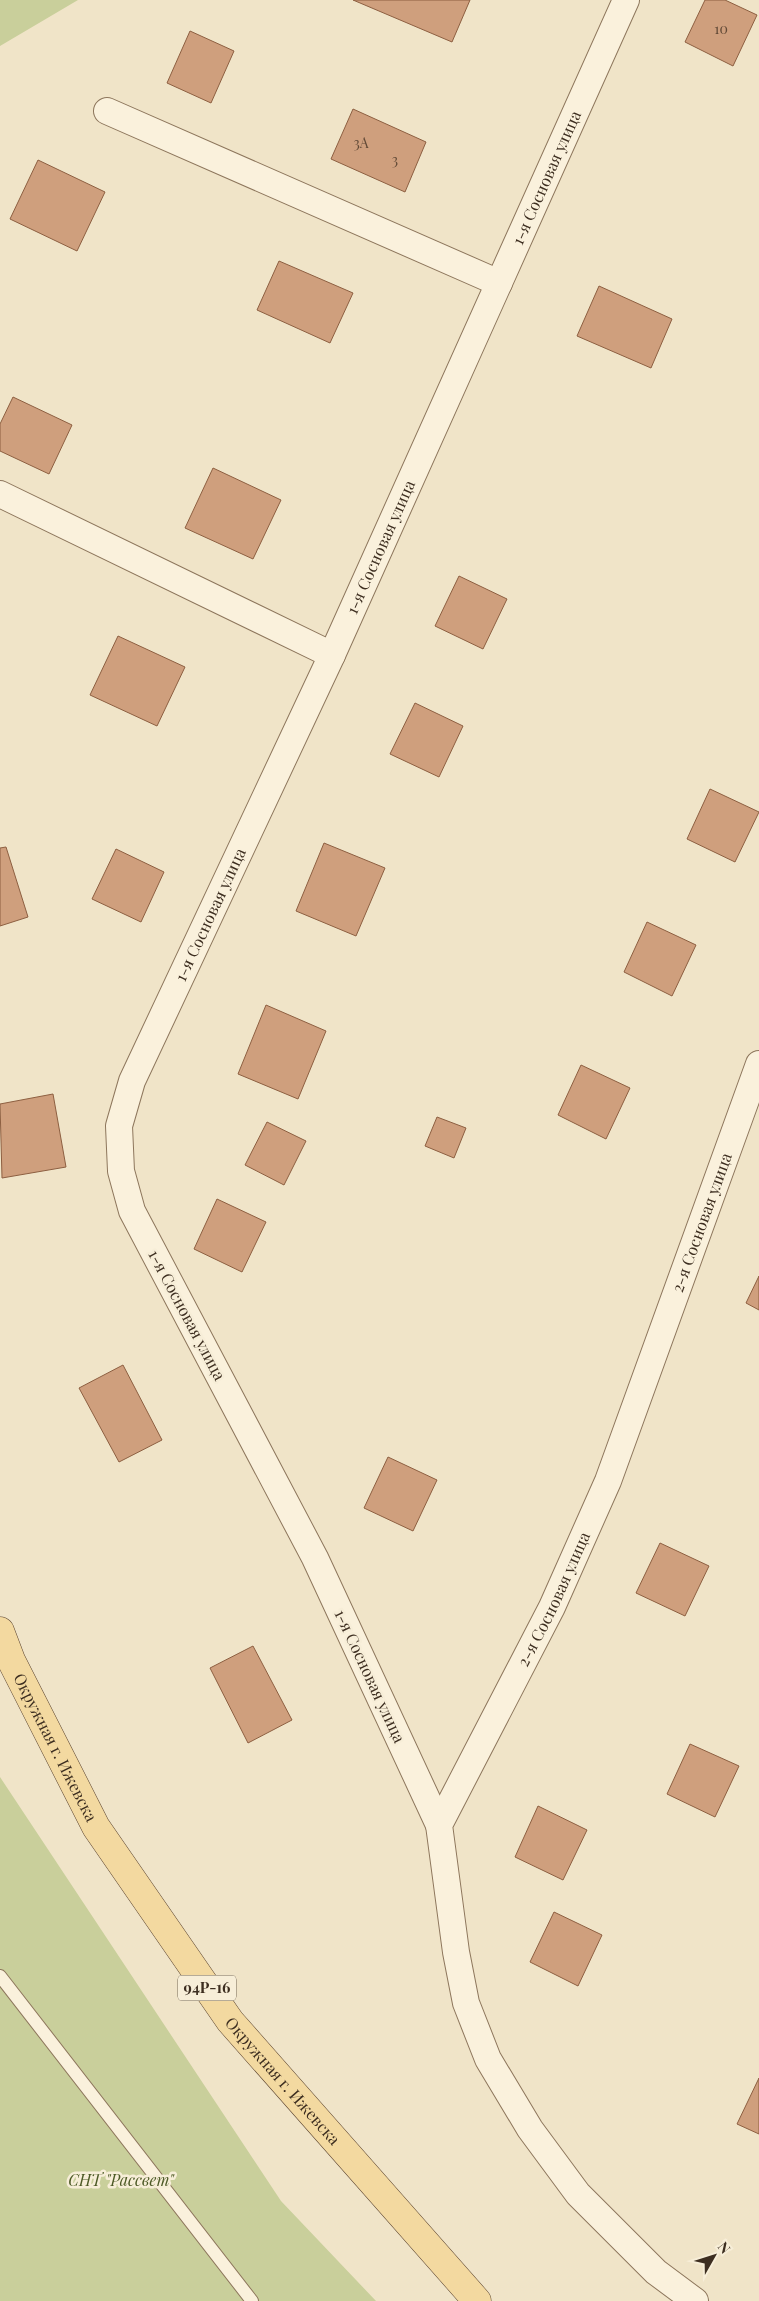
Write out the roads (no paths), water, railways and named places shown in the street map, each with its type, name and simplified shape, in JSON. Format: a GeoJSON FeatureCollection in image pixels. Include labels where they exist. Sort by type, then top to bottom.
{"type":"FeatureCollection","features":[{"type":"Feature","properties":{"kind":"main road","name":"Окружная г. Ижевска"},"geometry":{"type":"LineString","coordinates":[[0,1631],[11,1660],[96,1827],[230,2021],[477,2301]]}},
{"type":"Feature","properties":{"kind":"street","name":"1-я Сосновая улица"},"geometry":{"type":"LineString","coordinates":[[439,1825],[315,1558],[132,1211],[121,1171],[119,1126],[132,1080],[332,655],[626,0]]}},
{"type":"Feature","properties":{"kind":"street"},"geometry":{"type":"LineString","coordinates":[[107,111],[499,283]]}},
{"type":"Feature","properties":{"kind":"street"},"geometry":{"type":"LineString","coordinates":[[0,494],[332,655]]}},
{"type":"Feature","properties":{"kind":"street","name":"2-я Сосновая улица"},"geometry":{"type":"LineString","coordinates":[[439,1825],[552,1607],[608,1481],[759,1064]]}},
{"type":"Feature","properties":{"kind":"street"},"geometry":{"type":"LineString","coordinates":[[439,1825],[456,1952],[466,2003],[488,2060],[530,2129],[578,2194],[656,2272],[695,2301]]}},
{"type":"Feature","properties":{"kind":"lane"},"geometry":{"type":"LineString","coordinates":[[0,1976],[252,2301]]}},
{"type":"Feature","properties":{"kind":"park label","name":"СНТ \"Рассвет\""},"geometry":{"type":"Point","coordinates":[121,2180]}}]}
